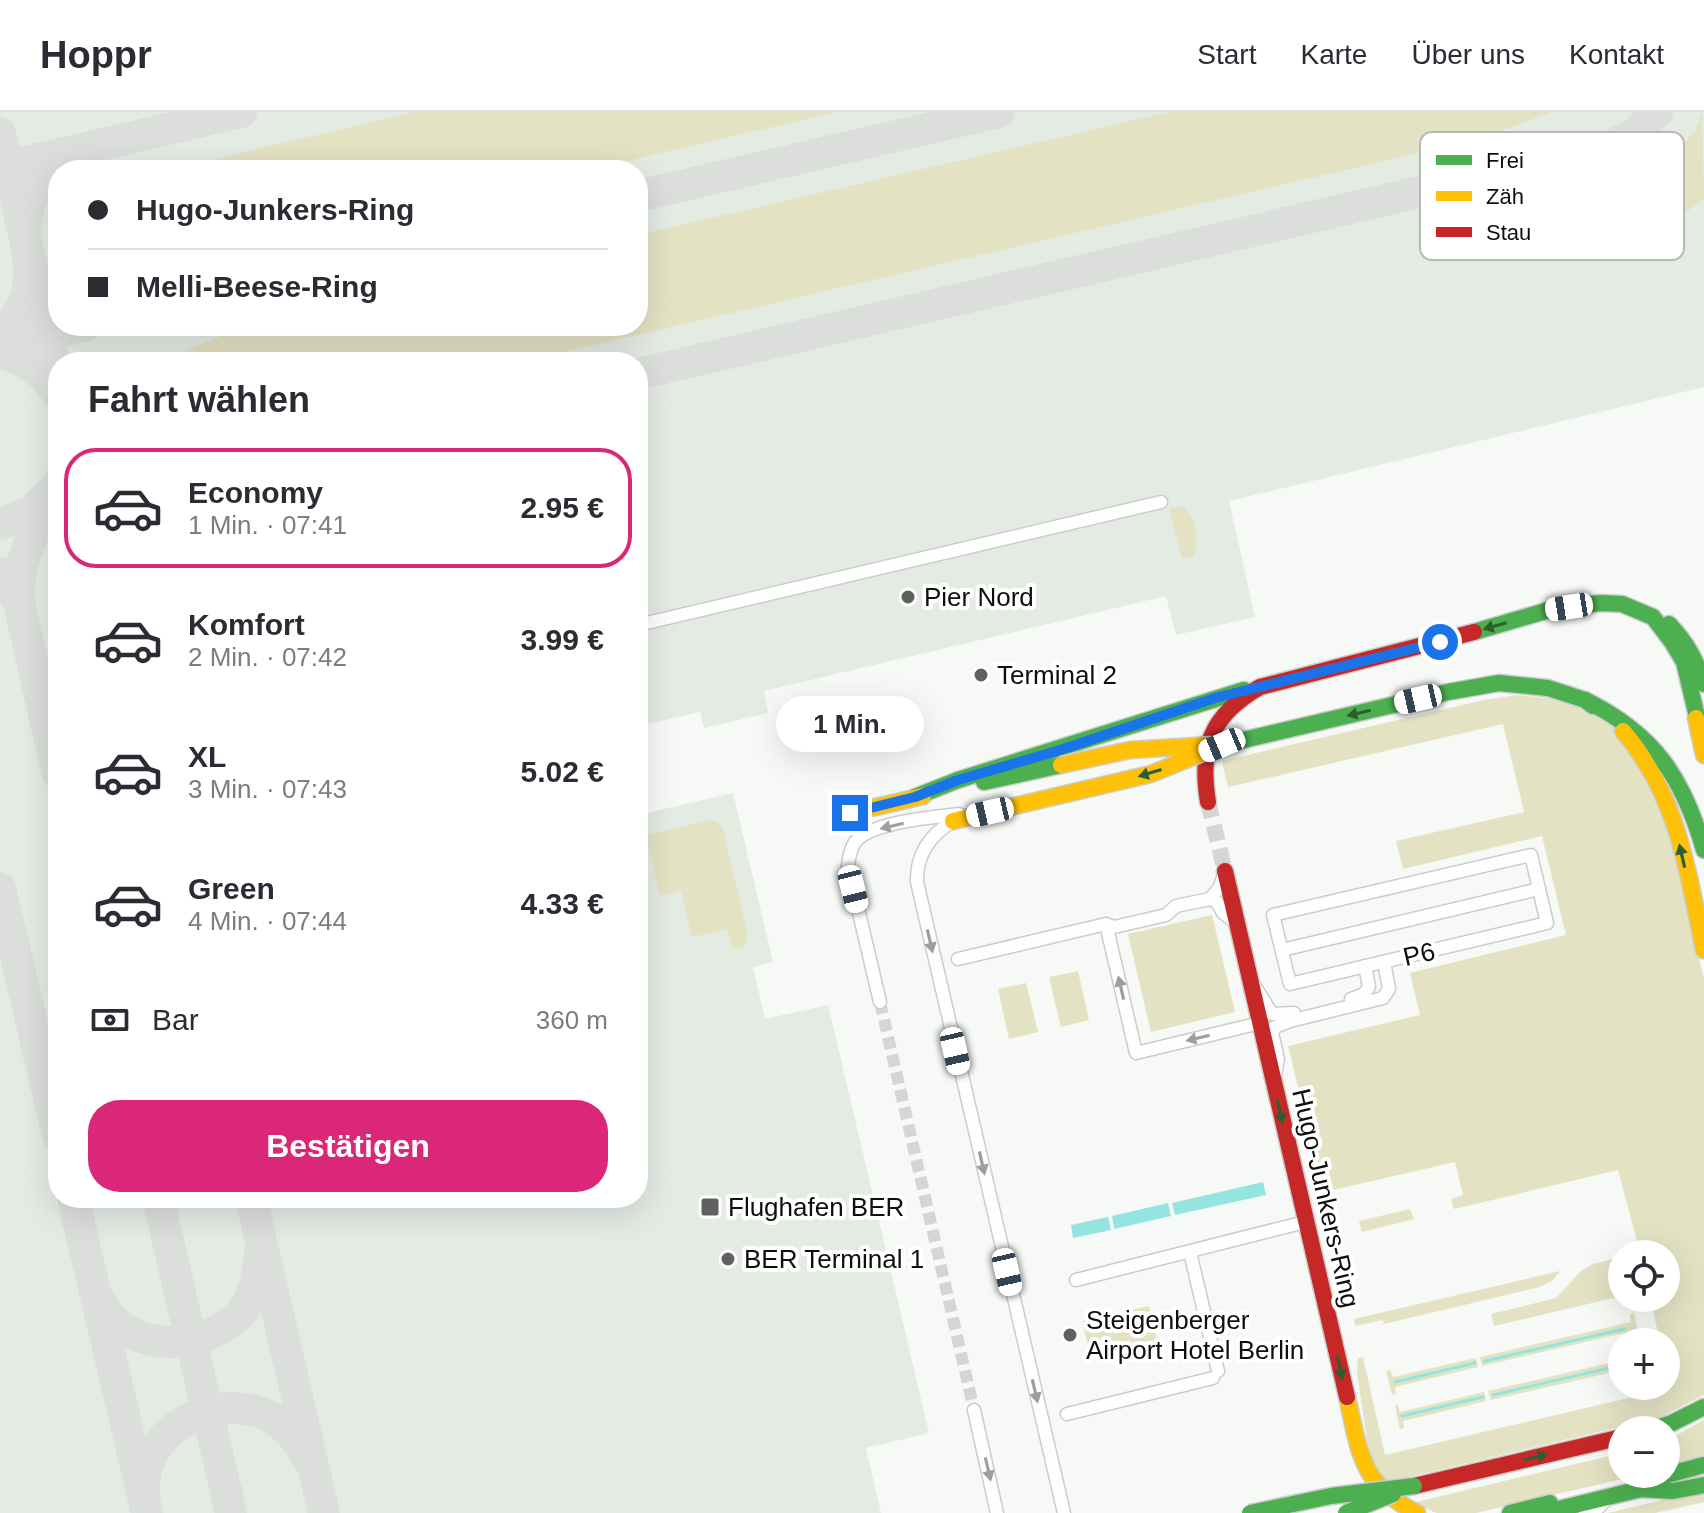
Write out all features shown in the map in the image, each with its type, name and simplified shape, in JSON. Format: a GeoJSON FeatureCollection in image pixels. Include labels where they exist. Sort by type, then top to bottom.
{"type":"FeatureCollection","features":[{"type":"Feature","properties":{"kind":"main road"},"geometry":{"type":"LineString","coordinates":[[915,797],[958,780],[1215,698],[1440,642],[1549,610],[1600,603],[1622,604],[1670,625],[1696,659],[1704,684]]}},
{"type":"Feature","properties":{"kind":"main road"},"geometry":{"type":"LineString","coordinates":[[1653,617],[1684,662],[1704,755]]}},
{"type":"Feature","properties":{"kind":"main road"},"geometry":{"type":"LineString","coordinates":[[958,818],[1151,774],[1222,745],[1480,685],[1533,685],[1585,700],[1624,719],[1656,749],[1687,796],[1704,850]]}},
{"type":"Feature","properties":{"kind":"main road"},"geometry":{"type":"LineString","coordinates":[[1208,802],[1204,766],[1212,731],[1233,703],[1260,687]]}},
{"type":"Feature","properties":{"kind":"main road"},"geometry":{"type":"LineString","coordinates":[[1585,700],[1627,735],[1658,777],[1673,814],[1704,950]]}},
{"type":"Feature","properties":{"kind":"main road"},"geometry":{"type":"LineString","coordinates":[[1696,718],[1704,738]]}},
{"type":"Feature","properties":{"kind":"main road"},"geometry":{"type":"LineString","coordinates":[[850,813],[1110,753],[1222,745]]}},
{"type":"Feature","properties":{"kind":"main road","name":"Hugo-Junkers-Ring"},"geometry":{"type":"LineString","coordinates":[[1225,871],[1362,1463],[1380,1487],[1405,1508],[1417,1513]]}},
{"type":"Feature","properties":{"kind":"main road"},"geometry":{"type":"LineString","coordinates":[[1695,913],[1704,934]]}},
{"type":"Feature","properties":{"kind":"main road"},"geometry":{"type":"LineString","coordinates":[[1680,1419],[1704,1407]]}},
{"type":"Feature","properties":{"kind":"main road"},"geometry":{"type":"LineString","coordinates":[[1250,1513],[1331,1496],[1414,1486],[1608,1440]]}},
{"type":"Feature","properties":{"kind":"main road"},"geometry":{"type":"LineString","coordinates":[[1638,1489],[1667,1475],[1704,1465]]}},
{"type":"Feature","properties":{"kind":"main road"},"geometry":{"type":"LineString","coordinates":[[1542,1513],[1704,1476]]}},
{"type":"Feature","properties":{"kind":"main road"},"geometry":{"type":"LineString","coordinates":[[1638,1489],[1673,1491],[1704,1485]]}},
{"type":"Feature","properties":{"kind":"main road"},"geometry":{"type":"LineString","coordinates":[[1346,1513],[1414,1486]]}},
{"type":"Feature","properties":{"kind":"main road"},"geometry":{"type":"LineString","coordinates":[[1510,1513],[1591,1493],[1611,1496]]}},
{"type":"Feature","properties":{"kind":"street"},"geometry":{"type":"LineString","coordinates":[[648,623],[1161,502]]}},
{"type":"Feature","properties":{"kind":"street"},"geometry":{"type":"LineString","coordinates":[[880,1002],[848,866],[852,848],[856,840],[869,832],[928,818],[958,818]]}},
{"type":"Feature","properties":{"kind":"street"},"geometry":{"type":"LineString","coordinates":[[958,818],[935,834],[924,849],[918,865],[917,882],[1064,1513]]}},
{"type":"Feature","properties":{"kind":"street","name":"P6"},"geometry":{"type":"LineString","coordinates":[[1531,855],[1547,923],[1290,984],[1282,950],[1273,915],[1531,855]]}},
{"type":"Feature","properties":{"kind":"street"},"geometry":{"type":"LineString","coordinates":[[1210,899],[1220,887],[1225,871]]}},
{"type":"Feature","properties":{"kind":"street","name":"P6"},"geometry":{"type":"LineString","coordinates":[[1282,950],[1539,889]]}},
{"type":"Feature","properties":{"kind":"street"},"geometry":{"type":"LineString","coordinates":[[958,959],[1106,924],[1114,927],[1166,915],[1176,906],[1210,899],[1217,902],[1223,913],[1238,924]]}},
{"type":"Feature","properties":{"kind":"street"},"geometry":{"type":"LineString","coordinates":[[1106,924],[1136,1053],[1260,1023]]}},
{"type":"Feature","properties":{"kind":"street"},"geometry":{"type":"LineString","coordinates":[[1274,1081],[1278,1059],[1272,1033],[1275,1027],[1383,998],[1389,989],[1384,962]]}},
{"type":"Feature","properties":{"kind":"street"},"geometry":{"type":"LineString","coordinates":[[1250,979],[1268,1011],[1288,1015],[1360,997],[1369,987],[1365,966]]}},
{"type":"Feature","properties":{"kind":"street"},"geometry":{"type":"LineString","coordinates":[[1076,1280],[1305,1222]]}},
{"type":"Feature","properties":{"kind":"street"},"geometry":{"type":"LineString","coordinates":[[1067,1414],[1216,1375],[1190,1252]]}},
{"type":"Feature","properties":{"kind":"street"},"geometry":{"type":"LineString","coordinates":[[974,1410],[997,1513]]}},
{"type":"Feature","properties":{"kind":"street"},"geometry":{"type":"LineString","coordinates":[[1585,1513],[1596,1510],[1611,1496]]}},
{"type":"Feature","properties":{"kind":"shaded area"},"geometry":{"type":"Polygon","coordinates":[[[0,112],[1704,112],[1704,387],[1229,501],[1255,617],[1176,635],[1166,596],[764,691],[768,713],[704,728],[700,712],[648,724],[648,352],[48,352],[48,1208],[648,1208],[648,813],[733,793],[773,962],[753,967],[765,1019],[828,1005],[929,1433],[866,1448],[881,1513],[0,1513],[0,112]]]}},
{"type":"Feature","properties":{"kind":"green space"},"geometry":{"type":"Polygon","coordinates":[[[414,112],[837,112],[631,160],[214,160],[414,112]]]}},
{"type":"Feature","properties":{"kind":"green space"},"geometry":{"type":"Polygon","coordinates":[[[1169,112],[1553,112],[1497,132],[1420,132],[1420,153],[648,332],[648,233],[1169,112]]]}},
{"type":"Feature","properties":{"kind":"green space"},"geometry":{"type":"Polygon","coordinates":[[[1702,112],[1704,199],[1684,214],[1684,143],[1695,131],[1702,112]]]}},
{"type":"Feature","properties":{"kind":"green space"},"geometry":{"type":"Polygon","coordinates":[[[222,336],[633,336],[564,352],[183,352],[222,336]]]}},
{"type":"Feature","properties":{"kind":"green space"},"geometry":{"type":"Polygon","coordinates":[[[1183,506],[1193,523],[1196,544],[1194,557],[1182,559],[1169,508],[1183,506]]]}},
{"type":"Feature","properties":{"kind":"green space"},"geometry":{"type":"Polygon","coordinates":[[[1517,695],[1557,699],[1590,712],[1616,729],[1661,792],[1704,979],[1704,1395],[1663,1416],[1608,1416],[1608,1430],[1387,1482],[1369,1454],[1357,1372],[1358,1358],[1363,1357],[1385,1455],[1620,1400],[1680,1400],[1680,1328],[1657,1328],[1653,1312],[1680,1312],[1680,1240],[1637,1240],[1618,1170],[1454,1209],[1451,1199],[1463,1195],[1455,1162],[1324,1192],[1288,1046],[1420,1015],[1410,973],[1566,935],[1542,836],[1403,869],[1396,841],[1524,812],[1503,724],[1228,787],[1222,761],[1517,695]]]}},
{"type":"Feature","properties":{"kind":"green space"},"geometry":{"type":"Polygon","coordinates":[[[711,820],[718,822],[723,829],[748,936],[745,946],[732,949],[727,929],[692,937],[681,891],[660,896],[648,835],[711,820]]]}},
{"type":"Feature","properties":{"kind":"green space"},"geometry":{"type":"Polygon","coordinates":[[[1212,915],[1235,1012],[1151,1032],[1128,934],[1212,915]]]}},
{"type":"Feature","properties":{"kind":"green space"},"geometry":{"type":"Polygon","coordinates":[[[1078,971],[1089,1020],[1061,1027],[1049,977],[1078,971]]]}},
{"type":"Feature","properties":{"kind":"green space"},"geometry":{"type":"Polygon","coordinates":[[[1026,983],[1038,1032],[1009,1039],[998,989],[1026,983]]]}},
{"type":"Feature","properties":{"kind":"green space"},"geometry":{"type":"Polygon","coordinates":[[[1410,1209],[1414,1219],[1362,1232],[1359,1221],[1410,1209]]]}},
{"type":"Feature","properties":{"kind":"green space"},"geometry":{"type":"Polygon","coordinates":[[[1608,1260],[1608,1299],[1494,1326],[1491,1314],[1556,1298],[1581,1271],[1608,1260]]]}},
{"type":"Feature","properties":{"kind":"green space"},"geometry":{"type":"Polygon","coordinates":[[[1560,1271],[1553,1280],[1540,1287],[1384,1324],[1383,1320],[1355,1326],[1354,1319],[1560,1271]]]}},
{"type":"Feature","properties":{"kind":"green space"},"geometry":{"type":"Polygon","coordinates":[[[1149,1306],[1158,1343],[1091,1358],[1082,1321],[1149,1306]]]}},
{"type":"Feature","properties":{"kind":"green space"},"geometry":{"type":"Polygon","coordinates":[[[1634,1313],[1637,1328],[1608,1328],[1608,1337],[1482,1366],[1480,1357],[1631,1322],[1630,1314],[1634,1313]]]}},
{"type":"Feature","properties":{"kind":"green space"},"geometry":{"type":"Polygon","coordinates":[[[1476,1358],[1478,1367],[1395,1387],[1396,1394],[1392,1395],[1386,1371],[1390,1370],[1393,1377],[1476,1358]]]}},
{"type":"Feature","properties":{"kind":"green space"},"geometry":{"type":"Polygon","coordinates":[[[1608,1363],[1608,1373],[1491,1400],[1488,1391],[1608,1363]]]}},
{"type":"Feature","properties":{"kind":"green space"},"geometry":{"type":"Polygon","coordinates":[[[1484,1392],[1486,1401],[1403,1421],[1404,1428],[1400,1429],[1395,1405],[1398,1405],[1400,1412],[1484,1392]]]}},
{"type":"Feature","properties":{"kind":"green space"},"geometry":{"type":"Polygon","coordinates":[[[1704,1420],[1704,1460],[1680,1466],[1680,1433],[1704,1420]]]}},
{"type":"Feature","properties":{"kind":"green space"},"geometry":{"type":"Polygon","coordinates":[[[1608,1456],[1608,1482],[1476,1513],[1437,1513],[1412,1503],[1608,1456]]]}},
{"type":"Feature","properties":{"kind":"green space"},"geometry":{"type":"Polygon","coordinates":[[[1704,1490],[1704,1502],[1655,1513],[1608,1513],[1704,1490]]]}},
{"type":"Feature","properties":{"kind":"water"},"geometry":{"type":"Polygon","coordinates":[[[1263,1182],[1266,1195],[1175,1215],[1172,1203],[1263,1182]]]}},
{"type":"Feature","properties":{"kind":"water"},"geometry":{"type":"Polygon","coordinates":[[[1168,1203],[1171,1216],[1114,1229],[1112,1216],[1168,1203]]]}},
{"type":"Feature","properties":{"kind":"water"},"geometry":{"type":"Polygon","coordinates":[[[1108,1217],[1111,1230],[1073,1238],[1071,1225],[1108,1217]]]}},
{"type":"Feature","properties":{"kind":"waterway"},"geometry":{"type":"LineString","coordinates":[[1485,1361],[1608,1333]]}},
{"type":"Feature","properties":{"kind":"waterway"},"geometry":{"type":"LineString","coordinates":[[1395,1382],[1475,1363]]}},
{"type":"Feature","properties":{"kind":"waterway"},"geometry":{"type":"LineString","coordinates":[[1493,1395],[1608,1368]]}},
{"type":"Feature","properties":{"kind":"waterway"},"geometry":{"type":"LineString","coordinates":[[1402,1416],[1483,1397]]}},
{"type":"Feature","properties":{"kind":"taxiway"},"geometry":{"type":"LineString","coordinates":[[0,168],[241,112]]}},
{"type":"Feature","properties":{"kind":"taxiway"},"geometry":{"type":"LineString","coordinates":[[648,194],[999,112]]}},
{"type":"Feature","properties":{"kind":"taxiway"},"geometry":{"type":"LineString","coordinates":[[1637,132],[1657,112]]}},
{"type":"Feature","properties":{"kind":"taxiway"},"geometry":{"type":"LineString","coordinates":[[0,133],[48,335]]}},
{"type":"Feature","properties":{"kind":"taxiway"},"geometry":{"type":"LineString","coordinates":[[63,160],[72,154]]}},
{"type":"Feature","properties":{"kind":"taxiway"},"geometry":{"type":"LineString","coordinates":[[0,337],[18,315],[24,302],[29,271],[25,230],[27,217],[35,192],[48,173]]}},
{"type":"Feature","properties":{"kind":"taxiway"},"geometry":{"type":"LineString","coordinates":[[648,372],[1420,192]]}},
{"type":"Feature","properties":{"kind":"taxiway"},"geometry":{"type":"LineString","coordinates":[[27,339],[48,334]]}},
{"type":"Feature","properties":{"kind":"taxiway"},"geometry":{"type":"LineString","coordinates":[[48,336],[52,352]]}},
{"type":"Feature","properties":{"kind":"taxiway"},"geometry":{"type":"LineString","coordinates":[[0,353],[33,368],[48,382]]}},
{"type":"Feature","properties":{"kind":"taxiway"},"geometry":{"type":"LineString","coordinates":[[0,524],[31,512],[48,495]]}},
{"type":"Feature","properties":{"kind":"taxiway"},"geometry":{"type":"LineString","coordinates":[[0,572],[19,603],[25,556],[48,504]]}},
{"type":"Feature","properties":{"kind":"taxiway"},"geometry":{"type":"LineString","coordinates":[[19,603],[48,730]]}},
{"type":"Feature","properties":{"kind":"taxiway"},"geometry":{"type":"LineString","coordinates":[[0,888],[48,1092]]}},
{"type":"Feature","properties":{"kind":"taxiway"},"geometry":{"type":"LineString","coordinates":[[75,1208],[147,1513]]}},
{"type":"Feature","properties":{"kind":"taxiway"},"geometry":{"type":"LineString","coordinates":[[160,1208],[231,1513]]}},
{"type":"Feature","properties":{"kind":"taxiway"},"geometry":{"type":"LineString","coordinates":[[253,1208],[324,1513]]}},
{"type":"Feature","properties":{"kind":"taxiway"},"geometry":{"type":"LineString","coordinates":[[98,1297],[109,1315],[124,1329],[142,1337],[161,1342],[201,1337],[220,1329],[243,1311],[254,1287],[260,1253]]}},
{"type":"Feature","properties":{"kind":"taxiway"},"geometry":{"type":"LineString","coordinates":[[144,1490],[146,1469],[154,1451],[166,1436],[181,1423],[219,1409],[239,1408],[267,1415],[288,1430],[307,1458]]}},
{"type":"Feature","properties":{"kind":"tunnel"},"geometry":{"type":"LineString","coordinates":[[1208,802],[1225,871]]}},
{"type":"Feature","properties":{"kind":"tunnel"},"geometry":{"type":"LineString","coordinates":[[880,1002],[974,1410]]}},
{"type":"Feature","properties":{"kind":"traffic: fast"},"geometry":{"type":"LineString","coordinates":[[1474,632],[1549,610],[1600,603],[1622,604],[1653,617],[1672,642],[1684,662],[1699,725]]}},
{"type":"Feature","properties":{"kind":"traffic: fast"},"geometry":{"type":"LineString","coordinates":[[1669,624],[1690,652],[1704,684]]}},
{"type":"Feature","properties":{"kind":"traffic: fast"},"geometry":{"type":"LineString","coordinates":[[1222,745],[1499,683],[1548,688],[1585,700],[1593,706]]}},
{"type":"Feature","properties":{"kind":"traffic: fast"},"geometry":{"type":"LineString","coordinates":[[915,797],[958,780],[1244,690]]}},
{"type":"Feature","properties":{"kind":"traffic: fast"},"geometry":{"type":"LineString","coordinates":[[1585,700],[1630,728],[1662,760],[1686,801],[1704,850]]}},
{"type":"Feature","properties":{"kind":"traffic: fast"},"geometry":{"type":"LineString","coordinates":[[984,782],[1061,765]]}},
{"type":"Feature","properties":{"kind":"traffic: fast"},"geometry":{"type":"LineString","coordinates":[[1680,1419],[1704,1407]]}},
{"type":"Feature","properties":{"kind":"traffic: fast"},"geometry":{"type":"LineString","coordinates":[[1638,1489],[1667,1475],[1704,1465]]}},
{"type":"Feature","properties":{"kind":"traffic: fast"},"geometry":{"type":"LineString","coordinates":[[1640,1489],[1673,1491],[1704,1485]]}},
{"type":"Feature","properties":{"kind":"traffic: fast"},"geometry":{"type":"LineString","coordinates":[[1250,1513],[1331,1496],[1414,1486]]}},
{"type":"Feature","properties":{"kind":"traffic: fast"},"geometry":{"type":"LineString","coordinates":[[1542,1513],[1645,1488]]}},
{"type":"Feature","properties":{"kind":"traffic: fast"},"geometry":{"type":"LineString","coordinates":[[1346,1513],[1393,1494]]}},
{"type":"Feature","properties":{"kind":"traffic: fast"},"geometry":{"type":"LineString","coordinates":[[1510,1513],[1550,1503]]}},
{"type":"Feature","properties":{"kind":"traffic: slow"},"geometry":{"type":"LineString","coordinates":[[1696,718],[1704,755]]}},
{"type":"Feature","properties":{"kind":"traffic: slow"},"geometry":{"type":"LineString","coordinates":[[1623,731],[1656,781],[1678,834],[1704,950]]}},
{"type":"Feature","properties":{"kind":"traffic: slow"},"geometry":{"type":"LineString","coordinates":[[1061,765],[1130,750],[1212,745]]}},
{"type":"Feature","properties":{"kind":"traffic: slow"},"geometry":{"type":"LineString","coordinates":[[1040,800],[1151,774],[1222,745]]}},
{"type":"Feature","properties":{"kind":"traffic: slow"},"geometry":{"type":"LineString","coordinates":[[850,813],[923,796]]}},
{"type":"Feature","properties":{"kind":"traffic: slow"},"geometry":{"type":"LineString","coordinates":[[953,821],[1040,800]]}},
{"type":"Feature","properties":{"kind":"traffic: slow"},"geometry":{"type":"LineString","coordinates":[[1347,1397],[1360,1451],[1373,1478],[1384,1491],[1417,1513]]}},
{"type":"Feature","properties":{"kind":"traffic: jam"},"geometry":{"type":"LineString","coordinates":[[1208,802],[1205,765],[1212,734],[1230,709],[1260,687],[1474,632]]}},
{"type":"Feature","properties":{"kind":"traffic: jam"},"geometry":{"type":"LineString","coordinates":[[1225,871],[1347,1397]]}},
{"type":"Feature","properties":{"kind":"traffic: jam"},"geometry":{"type":"LineString","coordinates":[[1414,1486],[1608,1440]]}},
{"type":"Feature","properties":{"kind":"place","name":"Pier Nord"},"geometry":{"type":"Point","coordinates":[908,597]}},
{"type":"Feature","properties":{"kind":"place","name":"Terminal 2"},"geometry":{"type":"Point","coordinates":[981,675]}},
{"type":"Feature","properties":{"kind":"place","name":"Flughafen BER"},"geometry":{"type":"Point","coordinates":[710,1207]}},
{"type":"Feature","properties":{"kind":"place","name":"BER Terminal 1"},"geometry":{"type":"Point","coordinates":[728,1259]}},
{"type":"Feature","properties":{"kind":"place","name":"Steigenberger Airport Hotel Berlin"},"geometry":{"type":"Point","coordinates":[1070,1335]}},
{"type":"Feature","properties":{"kind":"route"},"geometry":{"type":"LineString","coordinates":[[850,813],[915,797],[958,780],[1057,751],[1215,698],[1440,642]]}}]}
